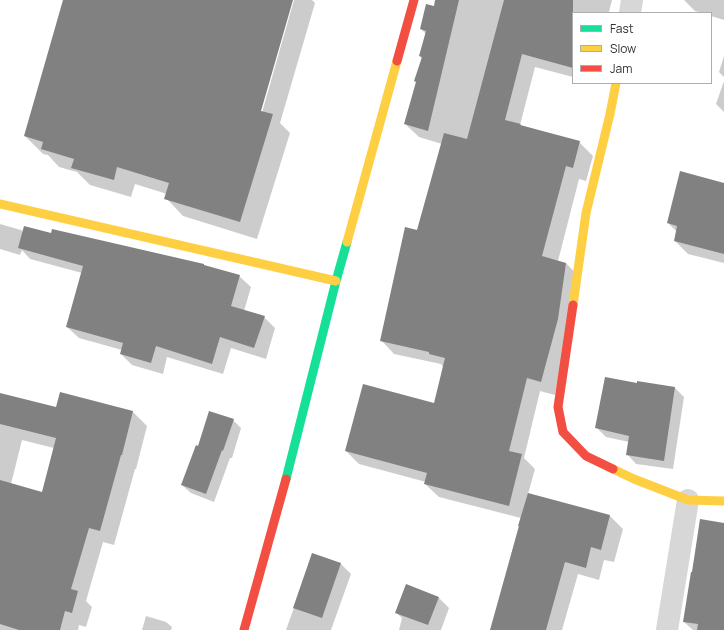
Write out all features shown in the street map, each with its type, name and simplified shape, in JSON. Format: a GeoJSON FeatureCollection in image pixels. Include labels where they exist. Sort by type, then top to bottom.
{"type":"FeatureCollection","features":[{"type":"Feature","properties":{"kind":"street"},"geometry":{"type":"LineString","coordinates":[[244,630],[288,474],[336,281],[414,0]]}},
{"type":"Feature","properties":{"kind":"street"},"geometry":{"type":"LineString","coordinates":[[630,12],[632,0]]}},
{"type":"Feature","properties":{"kind":"street"},"geometry":{"type":"LineString","coordinates":[[616,84],[586,213],[558,407],[563,432],[586,456],[634,478],[688,500],[724,501]]}},
{"type":"Feature","properties":{"kind":"street"},"geometry":{"type":"LineString","coordinates":[[0,204],[336,281]]}},
{"type":"Feature","properties":{"kind":"street"},"geometry":{"type":"LineString","coordinates":[[667,630],[688,500]]}},
{"type":"Feature","properties":{"kind":"building"},"geometry":{"type":"Polygon","coordinates":[[[63,0],[293,0],[261,111],[273,114],[240,222],[164,199],[169,183],[117,167],[114,180],[71,168],[74,159],[41,149],[43,142],[24,136],[63,0]]]}},
{"type":"Feature","properties":{"kind":"building"},"geometry":{"type":"Polygon","coordinates":[[[435,0],[459,0],[428,131],[404,124],[416,82],[414,81],[422,57],[419,56],[426,31],[420,29],[426,4],[434,6],[435,0]]]}},
{"type":"Feature","properties":{"kind":"building"},"geometry":{"type":"Polygon","coordinates":[[[504,0],[573,0],[572,68],[522,54],[505,120],[580,141],[573,168],[566,166],[542,256],[566,263],[558,319],[541,382],[527,378],[509,451],[522,454],[509,506],[424,484],[427,473],[345,451],[363,384],[434,403],[445,358],[429,354],[429,352],[380,341],[405,227],[417,230],[444,133],[467,139],[504,0]]]}},
{"type":"Feature","properties":{"kind":"building"},"geometry":{"type":"Polygon","coordinates":[[[680,171],[724,183],[724,254],[674,241],[677,226],[667,223],[680,171]]]}},
{"type":"Feature","properties":{"kind":"building"},"geometry":{"type":"Polygon","coordinates":[[[24,226],[51,233],[52,229],[204,264],[240,275],[231,306],[265,316],[254,348],[220,337],[212,364],[156,346],[151,363],[120,354],[123,343],[66,327],[83,266],[18,248],[24,226]]]}},
{"type":"Feature","properties":{"kind":"building"},"geometry":{"type":"Polygon","coordinates":[[[605,377],[637,383],[637,381],[675,387],[664,461],[626,455],[629,436],[595,428],[605,377]]]}},
{"type":"Feature","properties":{"kind":"building"},"geometry":{"type":"Polygon","coordinates":[[[60,392],[133,411],[100,531],[89,528],[71,589],[78,591],[72,613],[65,611],[60,630],[19,630],[0,624],[0,480],[42,492],[56,438],[0,424],[0,393],[56,407],[60,392]]]}},
{"type":"Feature","properties":{"kind":"building"},"geometry":{"type":"Polygon","coordinates":[[[209,411],[234,419],[206,494],[181,485],[196,445],[198,446],[209,411]]]}},
{"type":"Feature","properties":{"kind":"building"},"geometry":{"type":"Polygon","coordinates":[[[528,493],[610,515],[601,550],[591,547],[586,568],[565,562],[546,630],[490,630],[518,526],[528,493]]]}},
{"type":"Feature","properties":{"kind":"building"},"geometry":{"type":"Polygon","coordinates":[[[700,519],[724,523],[724,630],[697,630],[698,624],[683,622],[700,519]]]}},
{"type":"Feature","properties":{"kind":"building"},"geometry":{"type":"Polygon","coordinates":[[[312,553],[341,563],[322,618],[293,608],[312,553]]]}},
{"type":"Feature","properties":{"kind":"building"},"geometry":{"type":"Polygon","coordinates":[[[406,584],[439,597],[428,625],[395,613],[406,584]]]}},
{"type":"Feature","properties":{"kind":"traffic: fast"},"geometry":{"type":"LineString","coordinates":[[286,479],[347,242]]}},
{"type":"Feature","properties":{"kind":"traffic: slow"},"geometry":{"type":"LineString","coordinates":[[347,242],[397,61]]}},
{"type":"Feature","properties":{"kind":"traffic: slow"},"geometry":{"type":"LineString","coordinates":[[573,305],[586,213],[616,84]]}},
{"type":"Feature","properties":{"kind":"traffic: slow"},"geometry":{"type":"LineString","coordinates":[[0,204],[336,281]]}},
{"type":"Feature","properties":{"kind":"traffic: slow"},"geometry":{"type":"LineString","coordinates":[[613,469],[634,479],[688,500],[724,501]]}},
{"type":"Feature","properties":{"kind":"traffic: jam"},"geometry":{"type":"LineString","coordinates":[[397,61],[414,0]]}},
{"type":"Feature","properties":{"kind":"traffic: jam"},"geometry":{"type":"LineString","coordinates":[[573,305],[558,407],[563,432],[586,456],[613,469]]}},
{"type":"Feature","properties":{"kind":"traffic: jam"},"geometry":{"type":"LineString","coordinates":[[244,630],[286,479]]}}]}
